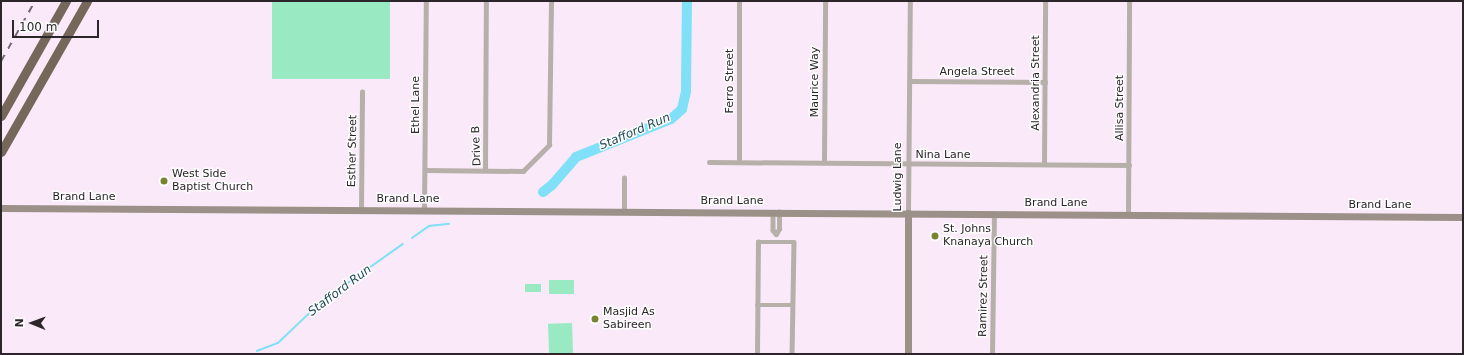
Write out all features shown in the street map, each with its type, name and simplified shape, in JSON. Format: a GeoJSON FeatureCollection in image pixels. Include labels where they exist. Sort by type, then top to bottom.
{"type":"FeatureCollection","features":[{"type":"Feature","properties":{"kind":"highway"},"geometry":{"type":"LineString","coordinates":[[1,116],[66,1]]}},
{"type":"Feature","properties":{"kind":"highway"},"geometry":{"type":"LineString","coordinates":[[1,152],[87,1]]}},
{"type":"Feature","properties":{"kind":"street","name":"Ethel Lane"},"geometry":{"type":"LineString","coordinates":[[424,210],[426,1]]}},
{"type":"Feature","properties":{"kind":"street","name":"Drive B"},"geometry":{"type":"LineString","coordinates":[[486,1],[485,170],[523,171],[549,145],[551,1]]}},
{"type":"Feature","properties":{"kind":"street","name":"Ferro Street"},"geometry":{"type":"LineString","coordinates":[[739,1],[739,162]]}},
{"type":"Feature","properties":{"kind":"street","name":"Maurice Way"},"geometry":{"type":"LineString","coordinates":[[824,163],[825,1]]}},
{"type":"Feature","properties":{"kind":"street","name":"Ludwig Lane"},"geometry":{"type":"LineString","coordinates":[[908,354],[910,1]]}},
{"type":"Feature","properties":{"kind":"street","name":"Alexandria Street"},"geometry":{"type":"LineString","coordinates":[[1044,164],[1045,1]]}},
{"type":"Feature","properties":{"kind":"street","name":"Allisa Street"},"geometry":{"type":"LineString","coordinates":[[1128,214],[1129,1]]}},
{"type":"Feature","properties":{"kind":"street","name":"Angela Street"},"geometry":{"type":"LineString","coordinates":[[910,81],[1045,82]]}},
{"type":"Feature","properties":{"kind":"street","name":"Esther Street"},"geometry":{"type":"LineString","coordinates":[[361,210],[362,92]]}},
{"type":"Feature","properties":{"kind":"street","name":"Nina Lane"},"geometry":{"type":"LineString","coordinates":[[709,162],[1129,165]]}},
{"type":"Feature","properties":{"kind":"street"},"geometry":{"type":"LineString","coordinates":[[425,170],[485,170]]}},
{"type":"Feature","properties":{"kind":"street"},"geometry":{"type":"LineString","coordinates":[[624,178],[624,211]]}},
{"type":"Feature","properties":{"kind":"street","name":"Brand Lane"},"geometry":{"type":"LineString","coordinates":[[1,208],[1463,217]]}},
{"type":"Feature","properties":{"kind":"street"},"geometry":{"type":"LineString","coordinates":[[776,212],[779,229],[776,234],[776,242]]}},
{"type":"Feature","properties":{"kind":"street","name":"Ramirez Street"},"geometry":{"type":"LineString","coordinates":[[992,354],[994,214]]}},
{"type":"Feature","properties":{"kind":"street"},"geometry":{"type":"LineString","coordinates":[[757,354],[758,242],[794,242],[792,354]]}},
{"type":"Feature","properties":{"kind":"street"},"geometry":{"type":"LineString","coordinates":[[757,305],[793,306]]}},
{"type":"Feature","properties":{"kind":"green space"},"geometry":{"type":"Polygon","coordinates":[[[272,1],[390,1],[390,79],[272,79],[272,1]]]}},
{"type":"Feature","properties":{"kind":"green space"},"geometry":{"type":"Polygon","coordinates":[[[549,280],[574,280],[574,294],[549,294],[549,280]]]}},
{"type":"Feature","properties":{"kind":"green space"},"geometry":{"type":"Polygon","coordinates":[[[525,284],[541,284],[541,292],[525,292],[525,284]]]}},
{"type":"Feature","properties":{"kind":"green space"},"geometry":{"type":"Polygon","coordinates":[[[572,323],[573,354],[549,354],[548,324],[572,323]]]}},
{"type":"Feature","properties":{"kind":"waterway","name":"Stafford Run"},"geometry":{"type":"LineString","coordinates":[[543,192],[552,185],[576,157],[671,119],[682,109],[686,91],[687,1]]}},
{"type":"Feature","properties":{"kind":"waterway","name":"Stafford Run"},"geometry":{"type":"LineString","coordinates":[[412,238],[429,226],[449,224]]}},
{"type":"Feature","properties":{"kind":"waterway","name":"Stafford Run"},"geometry":{"type":"LineString","coordinates":[[257,351],[278,343],[321,302],[403,244]]}},
{"type":"Feature","properties":{"kind":"railway"},"geometry":{"type":"LineString","coordinates":[[1,61],[35,1]]}},
{"type":"Feature","properties":{"kind":"place","name":"West Side Baptist Church"},"geometry":{"type":"Point","coordinates":[164,181]}},
{"type":"Feature","properties":{"kind":"place","name":"St. Johns Knanaya Church"},"geometry":{"type":"Point","coordinates":[935,236]}},
{"type":"Feature","properties":{"kind":"place","name":"Masjid As Sabireen"},"geometry":{"type":"Point","coordinates":[595,319]}}]}
